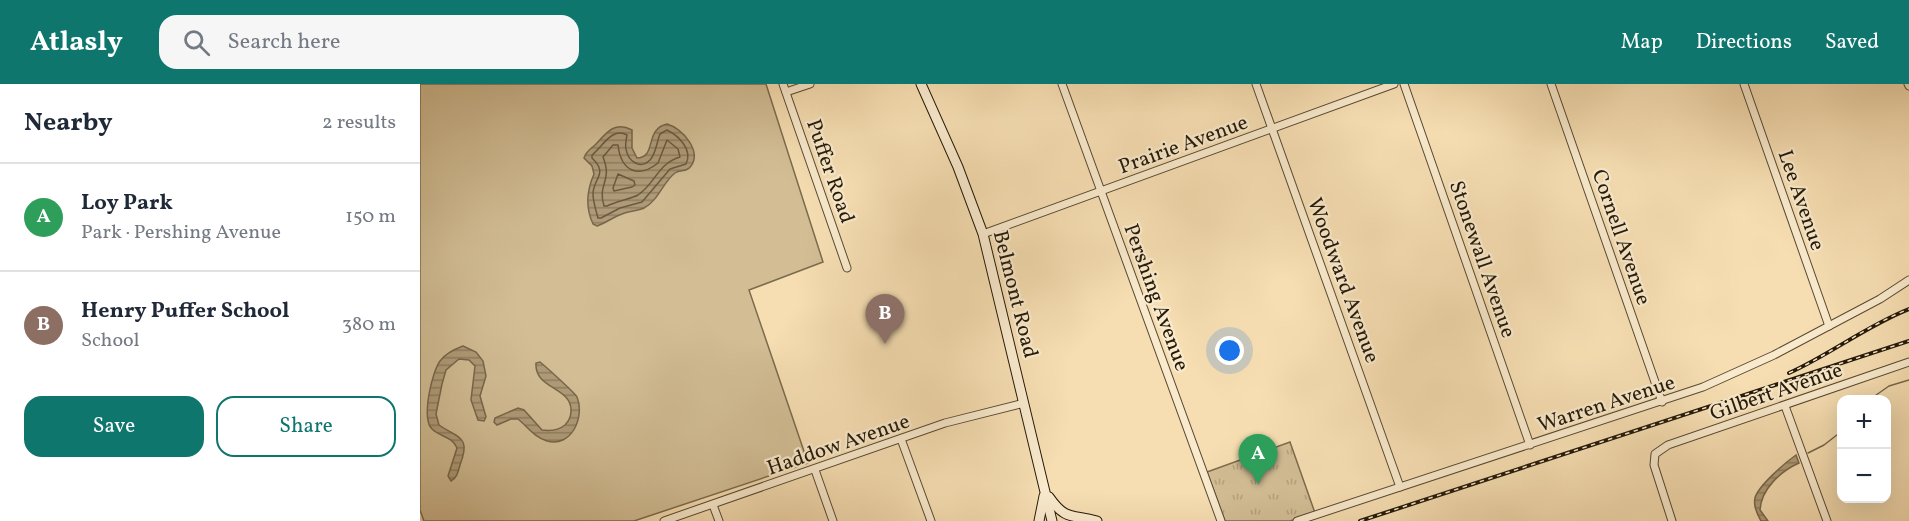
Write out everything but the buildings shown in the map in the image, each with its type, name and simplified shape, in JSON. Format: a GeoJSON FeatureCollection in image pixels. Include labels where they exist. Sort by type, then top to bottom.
{"type":"FeatureCollection","features":[{"type":"Feature","properties":{"kind":"main road","name":"Belmont Road"},"geometry":{"type":"LineString","coordinates":[[921,84],[958,167],[983,234],[1052,521]]}},
{"type":"Feature","properties":{"kind":"main road"},"geometry":{"type":"LineString","coordinates":[[1045,490],[1061,513],[1083,520],[1097,521]]}},
{"type":"Feature","properties":{"kind":"main road"},"geometry":{"type":"LineString","coordinates":[[1039,521],[1045,490]]}},
{"type":"Feature","properties":{"kind":"street","name":"Puffer Road"},"geometry":{"type":"LineString","coordinates":[[783,84],[847,268]]}},
{"type":"Feature","properties":{"kind":"street"},"geometry":{"type":"LineString","coordinates":[[786,92],[810,84]]}},
{"type":"Feature","properties":{"kind":"street","name":"Pershing Avenue"},"geometry":{"type":"LineString","coordinates":[[1062,84],[1221,521]]}},
{"type":"Feature","properties":{"kind":"street","name":"Woodward Avenue"},"geometry":{"type":"LineString","coordinates":[[1256,84],[1400,487]]}},
{"type":"Feature","properties":{"kind":"street","name":"Prairie Avenue"},"geometry":{"type":"LineString","coordinates":[[983,234],[1394,84]]}},
{"type":"Feature","properties":{"kind":"street","name":"Stonewall Avenue"},"geometry":{"type":"LineString","coordinates":[[1404,84],[1530,445]]}},
{"type":"Feature","properties":{"kind":"street","name":"Cornell Avenue"},"geometry":{"type":"LineString","coordinates":[[1551,84],[1662,402]]}},
{"type":"Feature","properties":{"kind":"street","name":"Lee Avenue"},"geometry":{"type":"LineString","coordinates":[[1744,84],[1829,326]]}},
{"type":"Feature","properties":{"kind":"street","name":"Warren Avenue"},"geometry":{"type":"LineString","coordinates":[[1297,521],[1662,402],[1732,375],[1829,326],[1909,280]]}},
{"type":"Feature","properties":{"kind":"street","name":"Gilbert Avenue"},"geometry":{"type":"LineString","coordinates":[[1672,521],[1654,465],[1655,454],[1668,445],[1909,362]]}},
{"type":"Feature","properties":{"kind":"street","name":"Haddow Avenue"},"geometry":{"type":"LineString","coordinates":[[664,521],[945,423],[1024,403]]}},
{"type":"Feature","properties":{"kind":"street"},"geometry":{"type":"LineString","coordinates":[[1785,406],[1827,521]]}},
{"type":"Feature","properties":{"kind":"street"},"geometry":{"type":"LineString","coordinates":[[902,439],[931,521]]}},
{"type":"Feature","properties":{"kind":"street"},"geometry":{"type":"LineString","coordinates":[[815,470],[833,521]]}},
{"type":"Feature","properties":{"kind":"street"},"geometry":{"type":"LineString","coordinates":[[713,505],[719,521]]}},
{"type":"Feature","properties":{"kind":"green space"},"geometry":{"type":"Polygon","coordinates":[[[420,84],[766,84],[823,262],[749,290],[808,463],[634,521],[424,521],[420,510],[420,84]]]}},
{"type":"Feature","properties":{"kind":"green space"},"geometry":{"type":"Polygon","coordinates":[[[1290,442],[1315,513],[1290,521],[1225,521],[1207,472],[1290,442]]]}},
{"type":"Feature","properties":{"kind":"water"},"geometry":{"type":"Polygon","coordinates":[[[667,124],[679,130],[689,141],[694,154],[691,166],[675,173],[653,201],[644,208],[619,215],[597,226],[593,224],[588,199],[594,174],[592,166],[584,158],[586,154],[608,132],[621,127],[632,130],[632,148],[637,158],[643,157],[649,149],[655,131],[667,124]]]}},
{"type":"Feature","properties":{"kind":"water"},"geometry":{"type":"Polygon","coordinates":[[[463,346],[476,352],[483,361],[486,376],[480,396],[486,417],[484,421],[478,420],[471,400],[475,366],[469,360],[459,359],[446,370],[436,414],[439,425],[461,439],[463,443],[463,456],[458,472],[451,481],[448,476],[457,448],[452,441],[432,429],[427,415],[431,384],[440,361],[450,352],[463,346]]]}},
{"type":"Feature","properties":{"kind":"water"},"geometry":{"type":"Polygon","coordinates":[[[540,362],[577,397],[579,405],[578,421],[574,429],[570,435],[556,442],[538,437],[518,419],[511,419],[497,425],[494,422],[495,418],[518,408],[524,410],[542,430],[563,427],[569,420],[570,403],[566,397],[541,378],[537,372],[536,363],[540,362]]]}},
{"type":"Feature","properties":{"kind":"water"},"geometry":{"type":"Polygon","coordinates":[[[1796,455],[1799,463],[1779,476],[1764,495],[1760,510],[1768,521],[1761,521],[1755,504],[1757,493],[1796,455]]]}},
{"type":"Feature","properties":{"kind":"waterway"},"geometry":{"type":"LineString","coordinates":[[1876,395],[1889,386],[1909,380]]}},
{"type":"Feature","properties":{"kind":"waterway"},"geometry":{"type":"LineString","coordinates":[[1808,453],[1837,435]]}},
{"type":"Feature","properties":{"kind":"railway"},"geometry":{"type":"LineString","coordinates":[[1789,373],[1909,309]]}},
{"type":"Feature","properties":{"kind":"railway"},"geometry":{"type":"LineString","coordinates":[[1360,521],[1909,341]]}},
{"type":"Feature","properties":{"kind":"place","name":"Henry Puffer School"},"geometry":{"type":"Point","coordinates":[885,344]}},
{"type":"Feature","properties":{"kind":"place","name":"Loy Park"},"geometry":{"type":"Point","coordinates":[1258,484]}}]}
